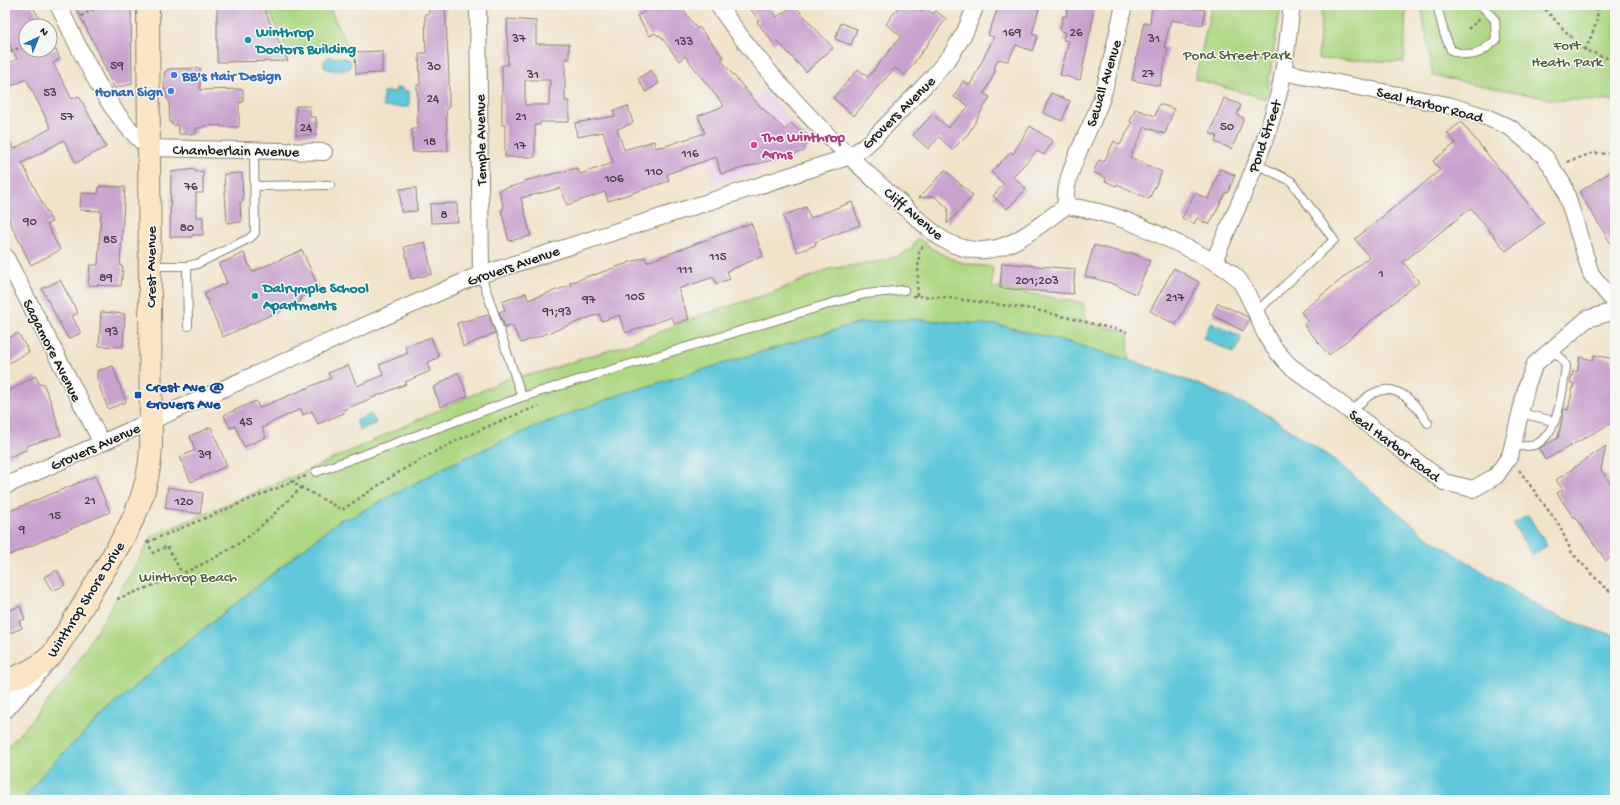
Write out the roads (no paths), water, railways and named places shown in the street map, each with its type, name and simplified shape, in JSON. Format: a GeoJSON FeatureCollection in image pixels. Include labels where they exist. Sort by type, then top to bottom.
{"type":"FeatureCollection","features":[{"type":"Feature","properties":{"kind":"main road","name":"Crest Avenue"},"geometry":{"type":"LineString","coordinates":[[130,524],[140,503],[148,480],[151,454],[148,5]]}},
{"type":"Feature","properties":{"kind":"main road","name":"Winthrop Shore Drive"},"geometry":{"type":"LineString","coordinates":[[52,655],[113,556],[130,524]]}},
{"type":"Feature","properties":{"kind":"main road"},"geometry":{"type":"LineString","coordinates":[[5,680],[29,672],[41,665],[52,655]]}},
{"type":"Feature","properties":{"kind":"street"},"geometry":{"type":"LineString","coordinates":[[58,5],[107,99],[126,126],[149,148]]}},
{"type":"Feature","properties":{"kind":"street","name":"Temple Avenue"},"geometry":{"type":"LineString","coordinates":[[478,5],[482,275]]}},
{"type":"Feature","properties":{"kind":"street","name":"Cliff Avenue"},"geometry":{"type":"LineString","coordinates":[[718,5],[746,45],[768,71],[848,157],[938,236],[950,243],[976,249],[992,249],[1012,243],[1066,206]]}},
{"type":"Feature","properties":{"kind":"street","name":"Grovers Avenue"},"geometry":{"type":"LineString","coordinates":[[5,486],[482,275],[848,157],[872,140],[944,63],[961,40],[976,5]]}},
{"type":"Feature","properties":{"kind":"street","name":"Sewall Avenue"},"geometry":{"type":"LineString","coordinates":[[1066,206],[1065,197],[1067,181],[1103,94],[1124,5]]}},
{"type":"Feature","properties":{"kind":"street","name":"Pond Street"},"geometry":{"type":"LineString","coordinates":[[1214,261],[1256,164],[1273,113],[1283,72],[1292,5]]}},
{"type":"Feature","properties":{"kind":"street","name":"Seal Harbor Road"},"geometry":{"type":"LineString","coordinates":[[1283,72],[1448,105],[1486,117],[1511,128],[1545,157],[1564,186],[1591,274],[1615,303]]}},
{"type":"Feature","properties":{"kind":"street","name":"Chamberlain Avenue"},"geometry":{"type":"LineString","coordinates":[[149,148],[324,152]]}},
{"type":"Feature","properties":{"kind":"street"},"geometry":{"type":"LineString","coordinates":[[1066,206],[1100,212],[1122,218],[1214,261]]}},
{"type":"Feature","properties":{"kind":"street","name":"Sagamore Avenue"},"geometry":{"type":"LineString","coordinates":[[5,256],[102,443]]}},
{"type":"Feature","properties":{"kind":"street","name":"Seal Harbor Road"},"geometry":{"type":"LineString","coordinates":[[1214,261],[1238,279],[1256,312],[1269,341],[1289,365],[1444,482],[1473,489],[1496,476],[1511,451],[1527,385],[1535,364],[1587,319],[1615,311]]}},
{"type":"Feature","properties":{"kind":"street","name":"Winthrop Shore Drive"},"geometry":{"type":"LineString","coordinates":[[5,708],[52,655]]}},
{"type":"Feature","properties":{"kind":"lane"},"geometry":{"type":"LineString","coordinates":[[1437,5],[1444,33],[1451,50],[1465,56],[1481,52],[1496,40],[1495,20],[1483,7],[1479,5]]}},
{"type":"Feature","properties":{"kind":"lane"},"geometry":{"type":"LineString","coordinates":[[150,266],[188,266],[197,264],[254,235],[256,228],[254,151]]}},
{"type":"Feature","properties":{"kind":"lane"},"geometry":{"type":"LineString","coordinates":[[1256,164],[1291,181],[1334,240],[1256,312]]}},
{"type":"Feature","properties":{"kind":"lane"},"geometry":{"type":"LineString","coordinates":[[255,186],[330,185]]}},
{"type":"Feature","properties":{"kind":"lane"},"geometry":{"type":"LineString","coordinates":[[188,266],[188,326]]}},
{"type":"Feature","properties":{"kind":"lane"},"geometry":{"type":"LineString","coordinates":[[482,275],[522,397]]}},
{"type":"Feature","properties":{"kind":"lane"},"geometry":{"type":"LineString","coordinates":[[316,472],[522,397],[832,303],[865,294],[904,290]]}},
{"type":"Feature","properties":{"kind":"lane"},"geometry":{"type":"LineString","coordinates":[[1511,451],[1536,444],[1547,434],[1554,421],[1560,405],[1566,366],[1562,359],[1552,350]]}},
{"type":"Feature","properties":{"kind":"lane"},"geometry":{"type":"LineString","coordinates":[[1352,412],[1364,399],[1379,390],[1397,390],[1420,409],[1428,423]]}},
{"type":"Feature","properties":{"kind":"lane"},"geometry":{"type":"LineString","coordinates":[[1520,413],[1554,421]]}},
{"type":"Feature","properties":{"kind":"water"},"geometry":{"type":"Polygon","coordinates":[[[328,57],[346,58],[351,61],[350,68],[344,70],[327,69],[324,67],[324,61],[328,57]]]}},
{"type":"Feature","properties":{"kind":"water"},"geometry":{"type":"Polygon","coordinates":[[[396,88],[402,88],[402,91],[409,91],[409,107],[383,107],[383,92],[395,92],[396,88]]]}},
{"type":"Feature","properties":{"kind":"water"},"geometry":{"type":"Polygon","coordinates":[[[910,319],[998,325],[1068,342],[1135,362],[1195,383],[1265,413],[1333,459],[1425,535],[1545,611],[1597,631],[1615,635],[1615,800],[23,800],[47,769],[106,712],[159,665],[341,519],[352,517],[447,466],[534,427],[622,394],[858,323],[910,319]]]}},
{"type":"Feature","properties":{"kind":"water"},"geometry":{"type":"Polygon","coordinates":[[[1211,322],[1242,337],[1234,353],[1203,338],[1211,322]]]}},
{"type":"Feature","properties":{"kind":"water"},"geometry":{"type":"Polygon","coordinates":[[[371,414],[376,423],[360,430],[356,421],[371,414]]]}},
{"type":"Feature","properties":{"kind":"water"},"geometry":{"type":"Polygon","coordinates":[[[1528,515],[1547,546],[1532,555],[1513,524],[1528,515]]]}},
{"type":"Feature","properties":{"kind":"place","name":"Winthrop Doctors Building"},"geometry":{"type":"Point","coordinates":[248,40]}},
{"type":"Feature","properties":{"kind":"place","name":"BB's Hair Design"},"geometry":{"type":"Point","coordinates":[174,75]}},
{"type":"Feature","properties":{"kind":"place","name":"Honan Sign"},"geometry":{"type":"Point","coordinates":[171,91]}},
{"type":"Feature","properties":{"kind":"place","name":"The Winthrop Arms"},"geometry":{"type":"Point","coordinates":[754,145]}},
{"type":"Feature","properties":{"kind":"place","name":"Dalrymple School Apartments"},"geometry":{"type":"Point","coordinates":[255,296]}},
{"type":"Feature","properties":{"kind":"place","name":"Crest Ave @ Grovers Ave"},"geometry":{"type":"Point","coordinates":[138,395]}},
{"type":"Feature","properties":{"kind":"park label","name":"Fort Heath Park"},"geometry":{"type":"Point","coordinates":[1567,52]}},
{"type":"Feature","properties":{"kind":"park label","name":"Pond Street Park"},"geometry":{"type":"Point","coordinates":[1237,54]}},
{"type":"Feature","properties":{"kind":"park label","name":"Winthrop Beach"},"geometry":{"type":"Point","coordinates":[188,576]}}]}
